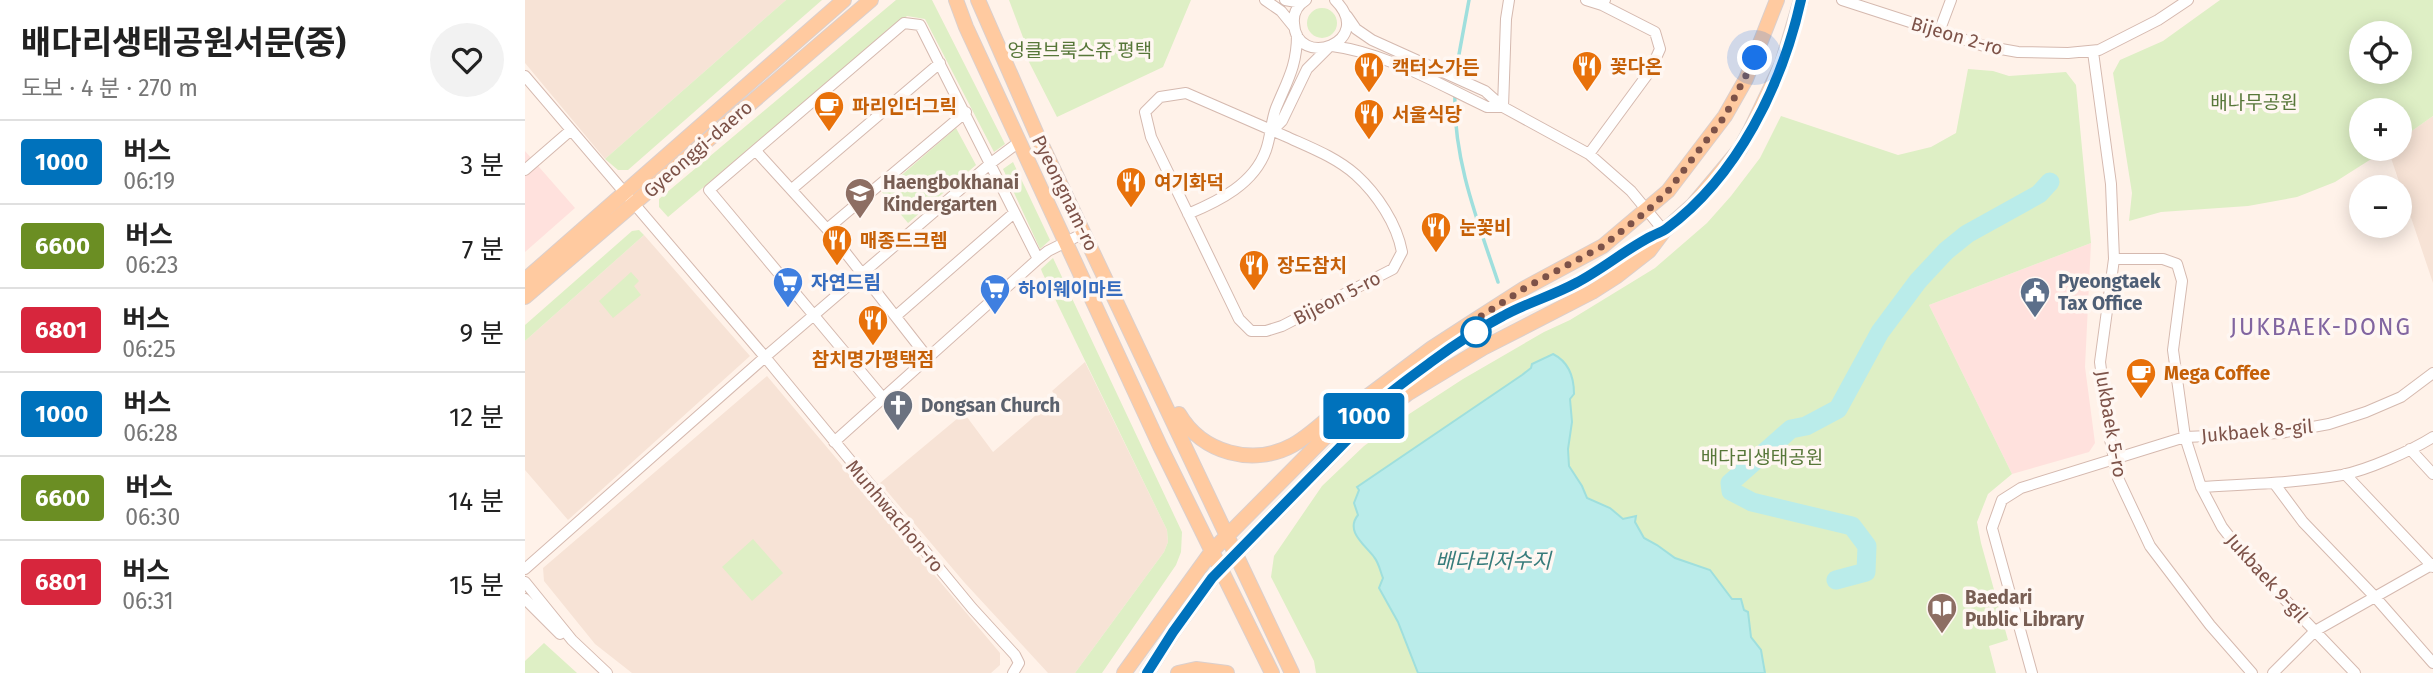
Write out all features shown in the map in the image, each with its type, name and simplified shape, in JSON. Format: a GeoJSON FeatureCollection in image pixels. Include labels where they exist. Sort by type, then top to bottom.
{"type":"FeatureCollection","features":[{"type":"Feature","properties":{"kind":"main road"},"geometry":{"type":"LineString","coordinates":[[808,32],[835,0]]}},
{"type":"Feature","properties":{"kind":"main road","name":"Gyeonggi-daero"},"geometry":{"type":"LineString","coordinates":[[525,297],[844,0]]}},
{"type":"Feature","properties":{"kind":"main road","name":"Gyeonggi-daero"},"geometry":{"type":"LineString","coordinates":[[525,280],[871,0]]}},
{"type":"Feature","properties":{"kind":"main road","name":"Pyeongnam-ro"},"geometry":{"type":"LineString","coordinates":[[956,0],[1019,142],[1272,673]]}},
{"type":"Feature","properties":{"kind":"main road","name":"Pyeongnam-ro"},"geometry":{"type":"LineString","coordinates":[[978,0],[1038,137],[1292,673]]}},
{"type":"Feature","properties":{"kind":"main road"},"geometry":{"type":"LineString","coordinates":[[1124,673],[1212,551],[1360,402],[1432,348],[1525,288],[1603,246],[1668,191],[1725,116],[1746,79],[1777,0]]}},
{"type":"Feature","properties":{"kind":"main road"},"geometry":{"type":"LineString","coordinates":[[1147,673],[1173,632],[1221,569],[1350,437],[1379,414],[1483,348],[1592,292],[1649,251],[1664,231],[1700,198],[1740,149],[1782,64],[1801,0]]}},
{"type":"Feature","properties":{"kind":"main road"},"geometry":{"type":"LineString","coordinates":[[1124,317],[1147,345],[1188,428],[1215,448],[1230,453],[1255,456],[1290,446],[1303,439],[1359,391],[1385,382]]}},
{"type":"Feature","properties":{"kind":"main road"},"geometry":{"type":"LineString","coordinates":[[1178,673],[1196,669],[1227,673]]}},
{"type":"Feature","properties":{"kind":"street"},"geometry":{"type":"LineString","coordinates":[[1265,0],[1280,12],[1310,47],[1350,48],[1383,59],[1483,105],[1503,107]]}},
{"type":"Feature","properties":{"kind":"street"},"geometry":{"type":"LineString","coordinates":[[1285,0],[1304,1]]}},
{"type":"Feature","properties":{"kind":"street"},"geometry":{"type":"LineString","coordinates":[[1503,107],[1509,0]]}},
{"type":"Feature","properties":{"kind":"street"},"geometry":{"type":"LineString","coordinates":[[1586,0],[1603,3],[1655,32],[1660,49],[1650,71],[1588,154]]}},
{"type":"Feature","properties":{"kind":"street","name":"Bijeon 2-ro"},"geometry":{"type":"LineString","coordinates":[[1842,0],[1872,5],[1984,46],[2018,52],[2093,52],[2132,35],[2188,0]]}},
{"type":"Feature","properties":{"kind":"street"},"geometry":{"type":"LineString","coordinates":[[1940,32],[1951,0]]}},
{"type":"Feature","properties":{"kind":"street"},"geometry":{"type":"LineString","coordinates":[[1188,215],[1228,196],[1246,181],[1265,154],[1272,131],[1274,111],[1293,70],[1297,54],[1297,9],[1304,1]]}},
{"type":"Feature","properties":{"kind":"street"},"geometry":{"type":"LineString","coordinates":[[1272,131],[1282,121],[1307,69],[1342,37],[1346,30],[1342,6]]}},
{"type":"Feature","properties":{"kind":"street"},"geometry":{"type":"LineString","coordinates":[[1342,6],[1356,29],[1372,40],[1483,90],[1503,107],[1588,154],[1631,191],[1664,231]]}},
{"type":"Feature","properties":{"kind":"street"},"geometry":{"type":"LineString","coordinates":[[883,398],[709,190],[904,23],[920,25],[1038,260]]}},
{"type":"Feature","properties":{"kind":"street","name":"Jukbaek 5-ro"},"geometry":{"type":"LineString","coordinates":[[2093,52],[2111,184],[2114,259],[2100,362],[2118,478],[2150,546],[2210,625],[2252,673]]}},
{"type":"Feature","properties":{"kind":"street"},"geometry":{"type":"LineString","coordinates":[[792,189],[940,63]]}},
{"type":"Feature","properties":{"kind":"street","name":"Munhwachon-ro"},"geometry":{"type":"LineString","coordinates":[[525,76],[765,357],[964,598],[1015,655],[1019,663],[1013,673]]}},
{"type":"Feature","properties":{"kind":"street","name":"Bijeon 5-ro"},"geometry":{"type":"LineString","coordinates":[[1186,93],[1272,131],[1341,163],[1356,175],[1383,208],[1399,237],[1402,252],[1394,269],[1282,326],[1266,331],[1251,331],[1239,319],[1188,215],[1151,138],[1145,112],[1160,97],[1186,93]]}},
{"type":"Feature","properties":{"kind":"street"},"geometry":{"type":"LineString","coordinates":[[827,229],[966,112]]}},
{"type":"Feature","properties":{"kind":"street"},"geometry":{"type":"LineString","coordinates":[[525,170],[571,130]]}},
{"type":"Feature","properties":{"kind":"street"},"geometry":{"type":"LineString","coordinates":[[525,569],[862,272],[1019,142]]}},
{"type":"Feature","properties":{"kind":"street"},"geometry":{"type":"LineString","coordinates":[[756,151],[827,229],[928,358]]}},
{"type":"Feature","properties":{"kind":"street"},"geometry":{"type":"LineString","coordinates":[[896,316],[1014,213]]}},
{"type":"Feature","properties":{"kind":"street"},"geometry":{"type":"LineString","coordinates":[[834,442],[1048,251],[1084,233]]}},
{"type":"Feature","properties":{"kind":"street","name":"Jukbaek 9-gil"},"geometry":{"type":"LineString","coordinates":[[2114,259],[2171,260],[2177,264],[2181,272],[2173,350],[2185,438],[2201,487],[2223,527],[2250,564],[2355,673]]}},
{"type":"Feature","properties":{"kind":"street","name":"Jukbaek 8-gil"},"geometry":{"type":"LineString","coordinates":[[2032,673],[1992,528],[2002,500],[2021,488],[2185,438],[2280,433],[2329,424],[2401,397],[2433,373]]}},
{"type":"Feature","properties":{"kind":"street"},"geometry":{"type":"LineString","coordinates":[[2201,487],[2274,483],[2345,474],[2433,438]]}},
{"type":"Feature","properties":{"kind":"street"},"geometry":{"type":"LineString","coordinates":[[2410,449],[2433,474]]}},
{"type":"Feature","properties":{"kind":"street","name":"Jukbaek 9-gil"},"geometry":{"type":"LineString","coordinates":[[2273,673],[2315,631],[2433,566],[2345,474]]}},
{"type":"Feature","properties":{"kind":"street"},"geometry":{"type":"LineString","coordinates":[[2274,483],[2303,522],[2376,598],[2433,665],[2426,673]]}},
{"type":"Feature","properties":{"kind":"street"},"geometry":{"type":"LineString","coordinates":[[525,582],[572,640],[607,673]]}},
{"type":"Feature","properties":{"kind":"street"},"geometry":{"type":"LineString","coordinates":[[525,599],[600,673]]}},
{"type":"Feature","properties":{"kind":"shaded area"},"geometry":{"type":"Polygon","coordinates":[[[525,0],[786,0],[605,159],[525,63],[525,0]]]}},
{"type":"Feature","properties":{"kind":"shaded area"},"geometry":{"type":"Polygon","coordinates":[[[2433,116],[2433,283],[2412,220],[2412,175],[2397,175],[2392,161],[2412,161],[2412,131],[2433,116]]]}},
{"type":"Feature","properties":{"kind":"shaded area"},"geometry":{"type":"Polygon","coordinates":[[[525,151],[575,208],[525,252],[525,151]]]}},
{"type":"Feature","properties":{"kind":"shaded area"},"geometry":{"type":"Polygon","coordinates":[[[644,235],[750,356],[568,520],[525,470],[525,341],[644,235]]]}},
{"type":"Feature","properties":{"kind":"shaded area"},"geometry":{"type":"Polygon","coordinates":[[[2091,243],[2085,367],[2095,443],[2089,452],[2012,474],[1929,305],[2091,243]]]}},
{"type":"Feature","properties":{"kind":"shaded area"},"geometry":{"type":"Polygon","coordinates":[[[1085,362],[1167,530],[1168,542],[1164,552],[1075,673],[1048,673],[964,582],[880,483],[964,413],[993,452],[1057,397],[1052,391],[1085,362]]]}},
{"type":"Feature","properties":{"kind":"shaded area"},"geometry":{"type":"Polygon","coordinates":[[[767,376],[1000,653],[1000,665],[991,673],[632,673],[595,644],[544,581],[543,568],[767,376]]]}},
{"type":"Feature","properties":{"kind":"green space"},"geometry":{"type":"Polygon","coordinates":[[[786,0],[822,0],[628,170],[618,170],[605,159],[786,0]]]}},
{"type":"Feature","properties":{"kind":"green space"},"geometry":{"type":"Polygon","coordinates":[[[896,0],[932,0],[1005,144],[994,152],[925,19],[907,16],[668,217],[659,207],[659,199],[896,0]]]}},
{"type":"Feature","properties":{"kind":"green space","name":"엉클브룩스쥬 평택"},"geometry":{"type":"Polygon","coordinates":[[[1009,0],[1191,0],[1163,67],[1057,117],[1028,60],[1024,40],[1009,0]]]}},
{"type":"Feature","properties":{"kind":"green space","name":"배나무공원"},"geometry":{"type":"Polygon","coordinates":[[[2220,0],[2433,0],[2433,116],[2412,131],[2412,98],[2349,98],[2349,161],[2368,161],[2335,182],[2297,197],[2248,206],[2161,212],[2129,221],[2132,193],[2113,73],[2120,60],[2163,41],[2220,0]]]}},
{"type":"Feature","properties":{"kind":"green space"},"geometry":{"type":"Polygon","coordinates":[[[1322,8],[1333,12],[1337,23],[1333,34],[1322,38],[1311,34],[1307,23],[1311,12],[1322,8]]]}},
{"type":"Feature","properties":{"kind":"green space","name":"배다리생태공원"},"geometry":{"type":"Polygon","coordinates":[[[1968,69],[1993,71],[2009,76],[2066,72],[2076,85],[2091,243],[1929,305],[2012,474],[1988,494],[1977,522],[2008,640],[1989,646],[1996,673],[1316,673],[1314,661],[1271,577],[1274,556],[1322,486],[1364,446],[1463,379],[1570,320],[1655,268],[1707,223],[1731,196],[1760,158],[1781,116],[1898,155],[1931,147],[1956,133],[1968,69]]]}},
{"type":"Feature","properties":{"kind":"green space"},"geometry":{"type":"Polygon","coordinates":[[[956,128],[976,165],[908,223],[882,192],[956,128]]]}},
{"type":"Feature","properties":{"kind":"green space"},"geometry":{"type":"Polygon","coordinates":[[[1013,162],[1050,240],[1040,249],[1003,169],[1013,162]]]}},
{"type":"Feature","properties":{"kind":"green space"},"geometry":{"type":"Polygon","coordinates":[[[639,230],[644,235],[525,341],[525,325],[632,231],[639,230]]]}},
{"type":"Feature","properties":{"kind":"green space"},"geometry":{"type":"Polygon","coordinates":[[[1053,258],[1182,532],[1181,552],[1176,565],[1102,673],[1075,673],[1164,552],[1168,542],[1167,530],[1042,272],[1041,269],[1053,258]]]}},
{"type":"Feature","properties":{"kind":"green space"},"geometry":{"type":"Polygon","coordinates":[[[631,272],[639,281],[634,286],[641,295],[613,318],[599,301],[631,272]]]}},
{"type":"Feature","properties":{"kind":"green space"},"geometry":{"type":"Polygon","coordinates":[[[753,539],[783,573],[752,601],[722,567],[753,539]]]}},
{"type":"Feature","properties":{"kind":"green space"},"geometry":{"type":"Polygon","coordinates":[[[544,643],[577,673],[525,673],[525,661],[544,643]]]}},
{"type":"Feature","properties":{"kind":"water","name":"배다리저수지"},"geometry":{"type":"Polygon","coordinates":[[[1553,354],[1567,366],[1573,382],[1574,394],[1570,399],[1572,422],[1568,449],[1569,466],[1587,498],[1610,508],[1623,519],[1636,516],[1635,522],[1644,538],[1675,558],[1710,570],[1732,599],[1741,599],[1744,610],[1748,612],[1751,637],[1761,650],[1765,673],[1418,673],[1398,622],[1379,588],[1383,578],[1377,562],[1355,532],[1358,515],[1354,503],[1359,490],[1357,487],[1522,375],[1532,364],[1553,354]]]}},
{"type":"Feature","properties":{"kind":"waterway"},"geometry":{"type":"LineString","coordinates":[[1455,76],[1469,0]]}},
{"type":"Feature","properties":{"kind":"waterway"},"geometry":{"type":"LineString","coordinates":[[1455,95],[1455,119],[1462,166],[1498,282]]}},
{"type":"Feature","properties":{"kind":"waterway"},"geometry":{"type":"LineString","coordinates":[[1836,580],[1866,572],[1867,546],[1852,526],[1752,502],[1731,491],[1730,483],[1791,429],[1806,426],[1838,409],[1880,332],[1918,281],[1946,251],[1967,234],[2039,194],[2050,182]]}},
{"type":"Feature","properties":{"kind":"bus line","name":"1000"},"geometry":{"type":"LineString","coordinates":[[1147,673],[1212,578],[1350,437],[1361,419],[1400,385],[1449,349],[1503,316],[1571,286],[1652,235],[1664,231],[1693,205],[1714,183],[1750,131],[1782,64],[1801,0]]}},
{"type":"Feature","properties":{"kind":"place","name":"꽃다온"},"geometry":{"type":"Point","coordinates":[1587,93]}},
{"type":"Feature","properties":{"kind":"place","name":"캑터스가든"},"geometry":{"type":"Point","coordinates":[1369,94]}},
{"type":"Feature","properties":{"kind":"place","name":"파리인더그릭"},"geometry":{"type":"Point","coordinates":[829,133]}},
{"type":"Feature","properties":{"kind":"place","name":"서울식당"},"geometry":{"type":"Point","coordinates":[1369,141]}},
{"type":"Feature","properties":{"kind":"place","name":"여기화덕"},"geometry":{"type":"Point","coordinates":[1131,209]}},
{"type":"Feature","properties":{"kind":"place","name":"Haengbokhanai Kindergarten"},"geometry":{"type":"Point","coordinates":[860,220]}},
{"type":"Feature","properties":{"kind":"place","name":"눈꽃비"},"geometry":{"type":"Point","coordinates":[1436,254]}},
{"type":"Feature","properties":{"kind":"place","name":"매종드크렘"},"geometry":{"type":"Point","coordinates":[837,267]}},
{"type":"Feature","properties":{"kind":"place","name":"장도참치"},"geometry":{"type":"Point","coordinates":[1254,292]}},
{"type":"Feature","properties":{"kind":"place","name":"자연드림"},"geometry":{"type":"Point","coordinates":[788,309]}},
{"type":"Feature","properties":{"kind":"place","name":"하이웨이마트"},"geometry":{"type":"Point","coordinates":[995,316]}},
{"type":"Feature","properties":{"kind":"place","name":"Pyeongtaek Tax Office"},"geometry":{"type":"Point","coordinates":[2035,319]}},
{"type":"Feature","properties":{"kind":"place","name":"참치명가평택점"},"geometry":{"type":"Point","coordinates":[873,347]}},
{"type":"Feature","properties":{"kind":"place","name":"Mega Coffee"},"geometry":{"type":"Point","coordinates":[2141,400]}},
{"type":"Feature","properties":{"kind":"place","name":"Dongsan Church"},"geometry":{"type":"Point","coordinates":[898,432]}},
{"type":"Feature","properties":{"kind":"place","name":"Baedari Public Library"},"geometry":{"type":"Point","coordinates":[1942,635]}},
{"type":"Feature","properties":{"kind":"district","name":"JUKBAEK-DONG"},"geometry":{"type":"Point","coordinates":[2321,327]}},
{"type":"Feature","properties":{"kind":"route"},"geometry":{"type":"LineString","coordinates":[[1476,332],[1469,324],[1525,288],[1603,246],[1668,191],[1725,116],[1755,58]]}}]}
